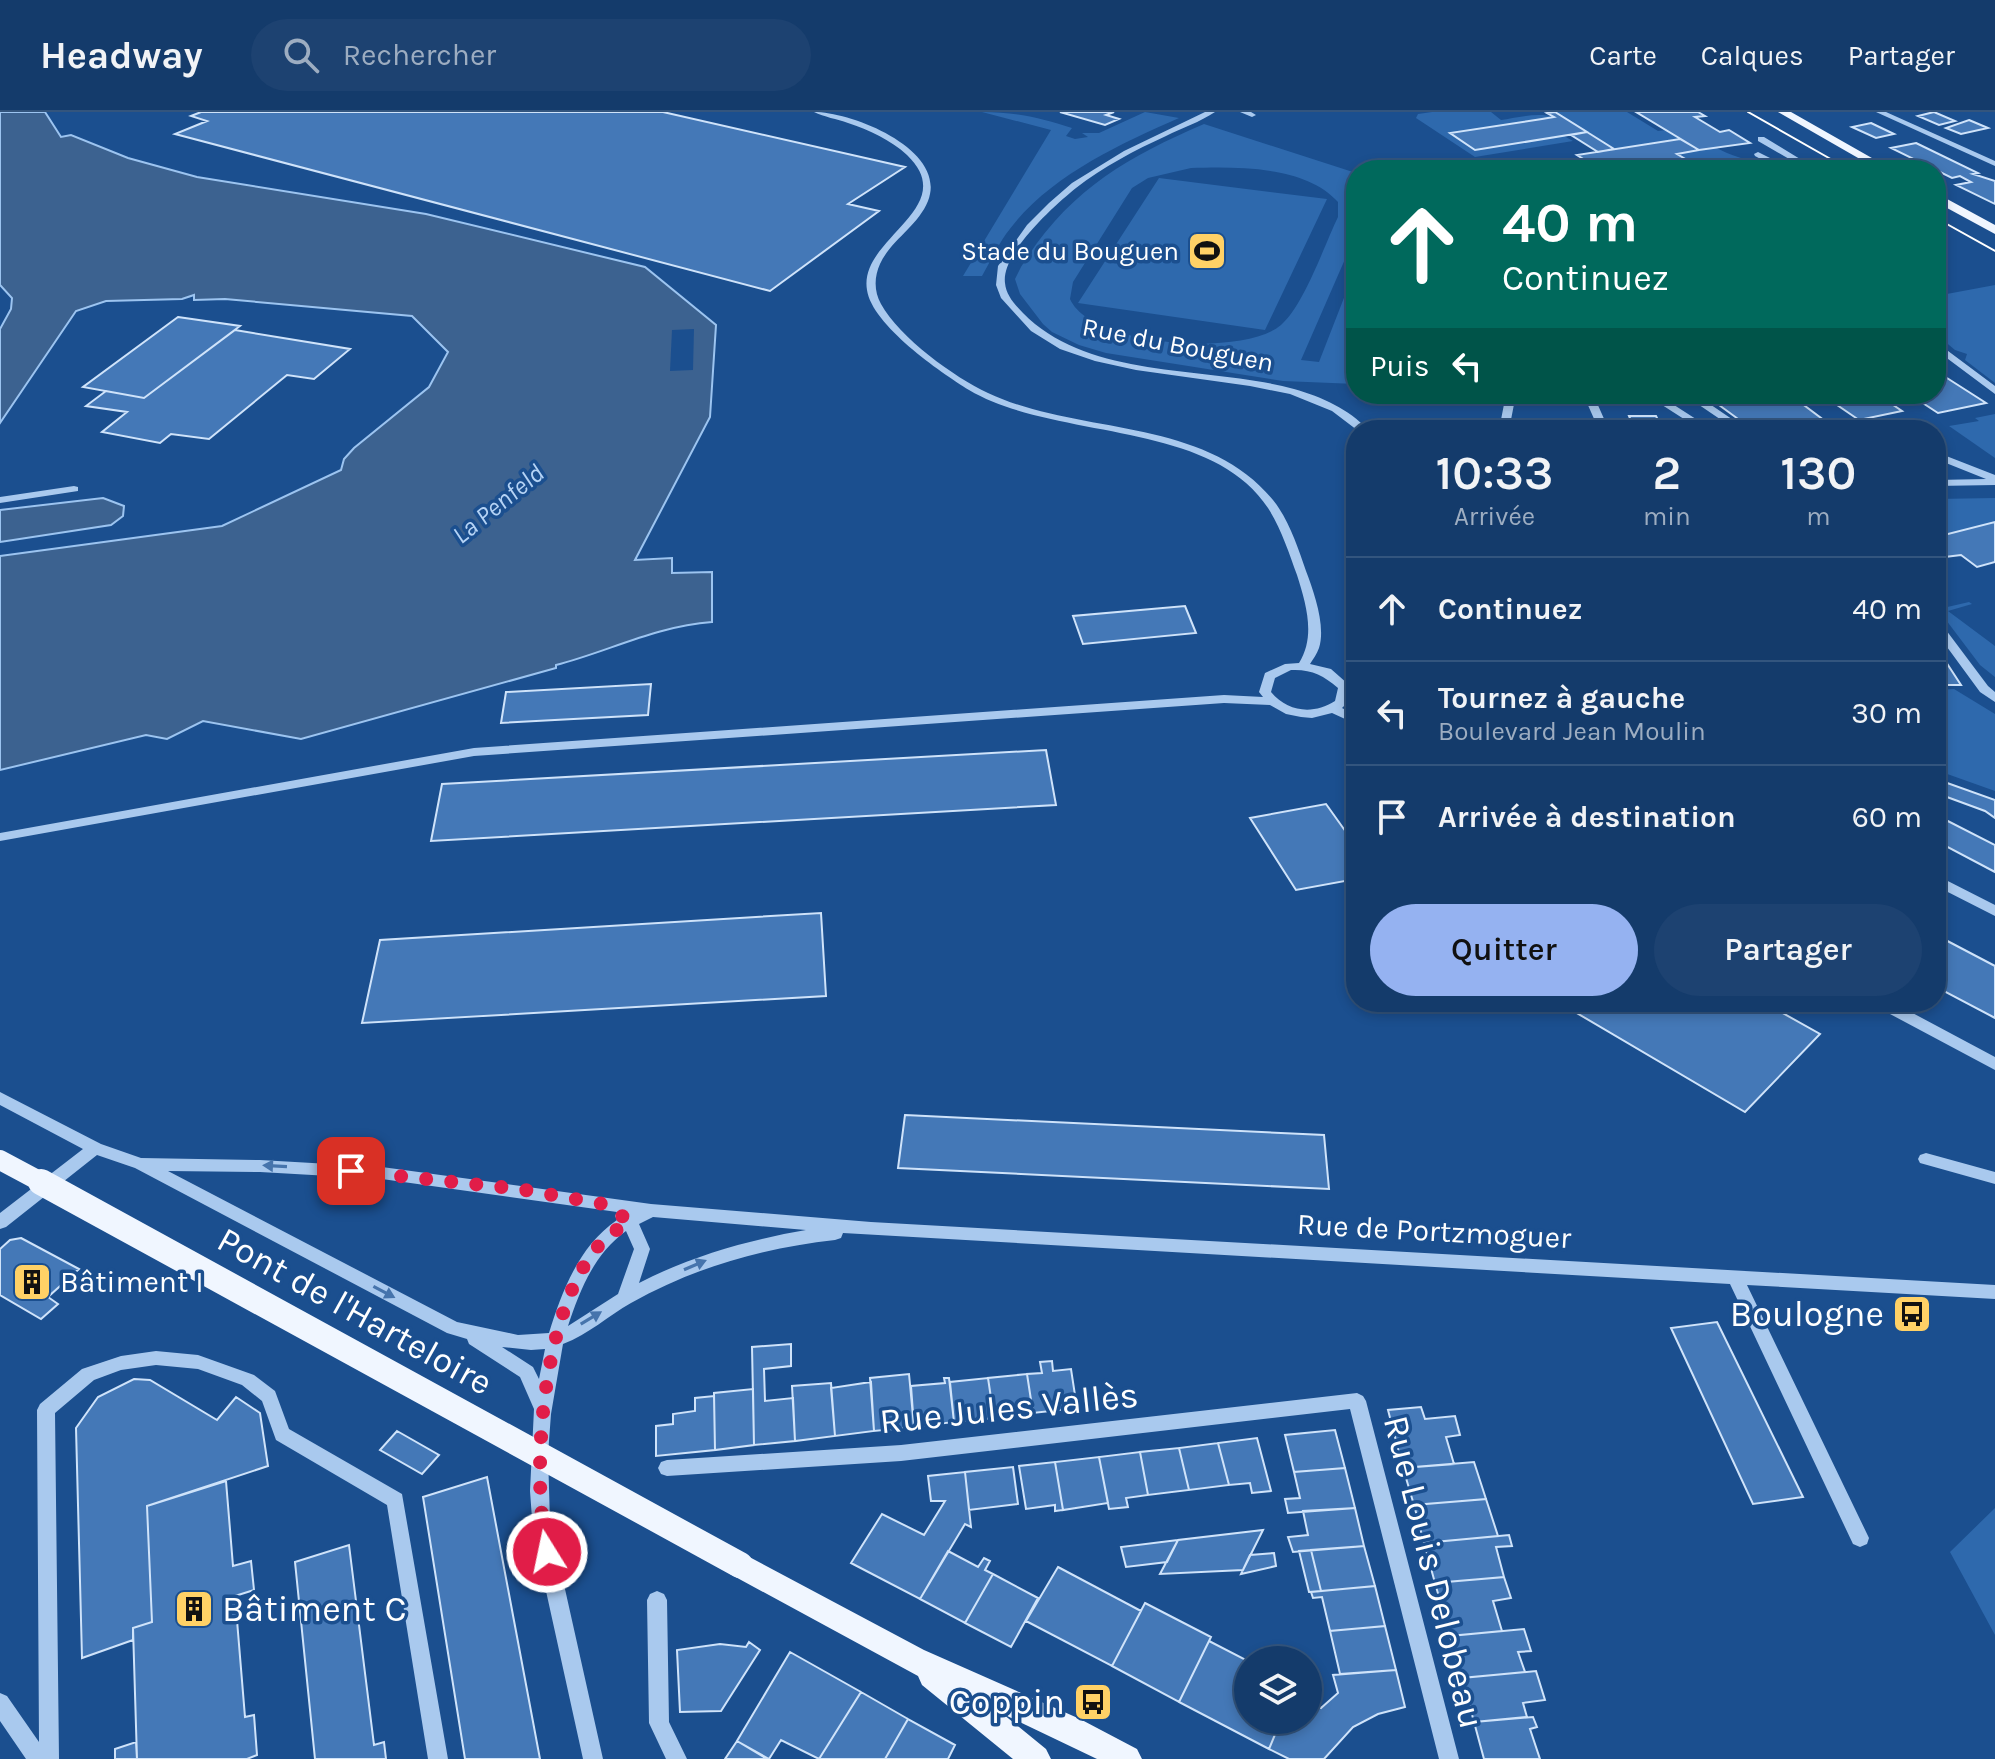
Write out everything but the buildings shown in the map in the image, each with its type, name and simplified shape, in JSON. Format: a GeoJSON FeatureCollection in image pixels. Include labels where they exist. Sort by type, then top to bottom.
{"type":"FeatureCollection","features":[{"type":"Feature","properties":{"kind":"main road"},"geometry":{"type":"LineString","coordinates":[[1783,112],[1869,160]]}},
{"type":"Feature","properties":{"kind":"main road"},"geometry":{"type":"LineString","coordinates":[[1946,203],[1995,230]]}},
{"type":"Feature","properties":{"kind":"main road","name":"Pont de l'Harteloire"},"geometry":{"type":"LineString","coordinates":[[0,1160],[914,1660]]}},
{"type":"Feature","properties":{"kind":"main road"},"geometry":{"type":"LineString","coordinates":[[914,1660],[1032,1757]]}},
{"type":"Feature","properties":{"kind":"main road"},"geometry":{"type":"LineString","coordinates":[[914,1660],[1070,1729],[1127,1759]]}},
{"type":"Feature","properties":{"kind":"street"},"geometry":{"type":"LineString","coordinates":[[818,112],[871,128],[897,142],[920,167],[925,182],[925,199],[872,269],[871,291],[879,313],[946,370],[985,395],[1032,413],[1178,446],[1243,473],[1270,503],[1304,578],[1315,644],[1303,666]]}},
{"type":"Feature","properties":{"kind":"street","name":"Rue du Bouguen"},"geometry":{"type":"LineString","coordinates":[[1211,112],[1111,158],[1058,197],[1025,230],[999,268],[1001,292],[1018,316],[1047,339],[1082,355],[1283,389],[1337,410],[1350,420]]}},
{"type":"Feature","properties":{"kind":"street"},"geometry":{"type":"LineString","coordinates":[[1880,112],[1995,164]]}},
{"type":"Feature","properties":{"kind":"street"},"geometry":{"type":"LineString","coordinates":[[1761,139],[1797,160]]}},
{"type":"Feature","properties":{"kind":"street"},"geometry":{"type":"LineString","coordinates":[[1758,154],[1769,160]]}},
{"type":"Feature","properties":{"kind":"street"},"geometry":{"type":"LineString","coordinates":[[1946,353],[1995,391]]}},
{"type":"Feature","properties":{"kind":"street"},"geometry":{"type":"LineString","coordinates":[[1666,404],[1692,420]]}},
{"type":"Feature","properties":{"kind":"street"},"geometry":{"type":"LineString","coordinates":[[1703,404],[1728,420]]}},
{"type":"Feature","properties":{"kind":"street"},"geometry":{"type":"LineString","coordinates":[[1946,459],[1995,480]]}},
{"type":"Feature","properties":{"kind":"street"},"geometry":{"type":"LineString","coordinates":[[1946,482],[1995,480]]}},
{"type":"Feature","properties":{"kind":"street"},"geometry":{"type":"LineString","coordinates":[[0,500],[74,489]]}},
{"type":"Feature","properties":{"kind":"street"},"geometry":{"type":"LineString","coordinates":[[1946,638],[1984,689],[1995,698]]}},
{"type":"Feature","properties":{"kind":"street"},"geometry":{"type":"LineString","coordinates":[[0,837],[474,752],[1224,699],[1271,701],[1293,712],[1321,713],[1334,709],[1345,695],[1344,687],[1327,672],[1303,666],[1289,667],[1269,676],[1265,692],[1271,701]]}},
{"type":"Feature","properties":{"kind":"street"},"geometry":{"type":"LineString","coordinates":[[1334,709],[1346,715]]}},
{"type":"Feature","properties":{"kind":"street"},"geometry":{"type":"LineString","coordinates":[[1946,885],[1995,911]]}},
{"type":"Feature","properties":{"kind":"street"},"geometry":{"type":"LineString","coordinates":[[1899,1012],[1995,1064]]}},
{"type":"Feature","properties":{"kind":"street"},"geometry":{"type":"LineString","coordinates":[[0,1098],[95,1148],[141,1164],[487,1344],[527,1372],[542,1414]]}},
{"type":"Feature","properties":{"kind":"street"},"geometry":{"type":"LineString","coordinates":[[0,1222],[95,1148]]}},
{"type":"Feature","properties":{"kind":"street"},"geometry":{"type":"LineString","coordinates":[[1926,1159],[1995,1178]]}},
{"type":"Feature","properties":{"kind":"street","name":"Rue de Portzmoguer"},"geometry":{"type":"LineString","coordinates":[[141,1164],[260,1166],[382,1173],[651,1210],[871,1229],[1995,1292]]}},
{"type":"Feature","properties":{"kind":"street"},"geometry":{"type":"LineString","coordinates":[[603,1204],[630,1221],[642,1249],[625,1298]]}},
{"type":"Feature","properties":{"kind":"street"},"geometry":{"type":"LineString","coordinates":[[593,1759],[541,1523],[538,1452],[542,1414],[564,1316],[585,1267],[604,1240],[651,1210]]}},
{"type":"Feature","properties":{"kind":"street","name":"Rue de Portzmoguer"},"geometry":{"type":"LineString","coordinates":[[558,1339],[625,1298],[706,1261],[756,1244],[871,1229]]}},
{"type":"Feature","properties":{"kind":"street"},"geometry":{"type":"LineString","coordinates":[[1735,1277],[1752,1319],[1860,1538]]}},
{"type":"Feature","properties":{"kind":"street"},"geometry":{"type":"LineString","coordinates":[[453,1328],[534,1343],[558,1339]]}},
{"type":"Feature","properties":{"kind":"street"},"geometry":{"type":"LineString","coordinates":[[49,1759],[46,1410],[88,1374],[121,1363],[156,1358],[198,1362],[248,1380],[269,1396],[282,1434],[395,1500],[438,1759]]}},
{"type":"Feature","properties":{"kind":"street","name":"Rue Jules Vallès"},"geometry":{"type":"LineString","coordinates":[[667,1468],[893,1453],[1357,1401]]}},
{"type":"Feature","properties":{"kind":"street","name":"Rue Louis Delobeau"},"geometry":{"type":"LineString","coordinates":[[1357,1401],[1449,1759]]}},
{"type":"Feature","properties":{"kind":"street"},"geometry":{"type":"LineString","coordinates":[[657,1600],[659,1723],[677,1759]]}},
{"type":"Feature","properties":{"kind":"street"},"geometry":{"type":"LineString","coordinates":[[0,1703],[38,1759]]}},
{"type":"Feature","properties":{"kind":"shaded area"},"geometry":{"type":"Polygon","coordinates":[[[982,112],[1017,114],[1061,124],[1072,128],[1066,136],[1075,139],[1088,137],[1082,133],[1099,133],[1145,112],[1179,118],[1108,152],[1063,179],[1023,214],[1003,239],[982,276],[963,276],[1051,130],[982,112]]]}},
{"type":"Feature","properties":{"kind":"shaded area"},"geometry":{"type":"Polygon","coordinates":[[[1491,112],[1501,120],[1533,115],[1554,117],[1452,134],[1475,150],[1564,136],[1573,141],[1475,157],[1416,118],[1418,114],[1491,112]]]}},
{"type":"Feature","properties":{"kind":"shaded area"},"geometry":{"type":"Polygon","coordinates":[[[1555,112],[1627,112],[1658,131],[1666,130],[1680,139],[1614,149],[1555,112]]]}},
{"type":"Feature","properties":{"kind":"shaded area"},"geometry":{"type":"Polygon","coordinates":[[[1204,124],[1346,170],[1346,257],[1301,360],[1319,362],[1346,293],[1346,384],[1283,381],[1106,353],[1079,345],[1043,324],[1020,294],[1015,279],[1021,267],[1058,217],[1079,197],[1100,180],[1149,150],[1204,124]],[[1191,168],[1148,178],[1132,188],[1073,282],[1070,299],[1084,315],[1107,328],[1136,337],[1170,342],[1235,341],[1262,335],[1281,325],[1305,290],[1338,217],[1338,202],[1307,181],[1249,169],[1191,168]]]}},
{"type":"Feature","properties":{"kind":"shaded area"},"geometry":{"type":"Polygon","coordinates":[[[1715,147],[1747,160],[1687,160],[1677,154],[1715,147]]]}},
{"type":"Feature","properties":{"kind":"shaded area","name":"Stade du Bouguen"},"geometry":{"type":"Polygon","coordinates":[[[1159,178],[1327,199],[1265,330],[1078,303],[1159,178]]]}},
{"type":"Feature","properties":{"kind":"shaded area"},"geometry":{"type":"Polygon","coordinates":[[[1995,285],[1995,383],[1965,360],[1967,354],[1946,342],[1946,294],[1995,285]]]}},
{"type":"Feature","properties":{"kind":"shaded area"},"geometry":{"type":"Polygon","coordinates":[[[1995,414],[1995,458],[1949,426],[1979,421],[1975,418],[1995,414]]]}},
{"type":"Feature","properties":{"kind":"shaded area"},"geometry":{"type":"Polygon","coordinates":[[[1995,498],[1995,522],[1946,534],[1946,499],[1995,498]]]}},
{"type":"Feature","properties":{"kind":"shaded area"},"geometry":{"type":"Polygon","coordinates":[[[1972,604],[1948,611],[1995,646],[1995,677],[1980,665],[1946,620],[1946,607],[1972,604]]]}},
{"type":"Feature","properties":{"kind":"shaded area"},"geometry":{"type":"Polygon","coordinates":[[[1946,689],[1954,689],[1995,714],[1995,791],[1946,774],[1946,689]]]}},
{"type":"Feature","properties":{"kind":"shaded area"},"geometry":{"type":"Polygon","coordinates":[[[1995,1508],[1995,1635],[1950,1552],[1995,1508]]]}},
{"type":"Feature","properties":{"kind":"water","name":"La Penfeld"},"geometry":{"type":"Polygon","coordinates":[[[0,112],[45,112],[61,137],[71,135],[128,158],[197,177],[426,214],[645,267],[716,325],[710,417],[635,560],[672,558],[672,573],[712,572],[712,622],[651,634],[556,665],[556,668],[301,739],[203,721],[167,739],[146,735],[0,770],[0,556],[222,526],[341,470],[344,459],[354,448],[429,387],[448,352],[412,316],[225,299],[194,300],[194,295],[182,299],[106,301],[76,311],[0,423],[0,329],[11,309],[12,298],[0,285],[0,112]]]}},
{"type":"Feature","properties":{"kind":"water"},"geometry":{"type":"Polygon","coordinates":[[[103,498],[124,506],[123,516],[111,525],[0,542],[0,510],[103,498]]]}},
{"type":"Feature","properties":{"kind":"pier"},"geometry":{"type":"Polygon","coordinates":[[[694,329],[693,370],[670,371],[672,330],[694,329]]]}},
{"type":"Feature","properties":{"kind":"tram line"},"geometry":{"type":"LineString","coordinates":[[1748,112],[1832,160]]}},
{"type":"Feature","properties":{"kind":"tram line"},"geometry":{"type":"LineString","coordinates":[[1946,224],[1995,251]]}},
{"type":"Feature","properties":{"kind":"place","name":"Stade du Bouguen"},"geometry":{"type":"Point","coordinates":[1207,251]}},
{"type":"Feature","properties":{"kind":"place","name":"Bâtiment I"},"geometry":{"type":"Point","coordinates":[32,1282]}},
{"type":"Feature","properties":{"kind":"place","name":"Boulogne"},"geometry":{"type":"Point","coordinates":[1912,1314]}},
{"type":"Feature","properties":{"kind":"place","name":"Bâtiment C"},"geometry":{"type":"Point","coordinates":[194,1609]}},
{"type":"Feature","properties":{"kind":"place","name":"Coppin"},"geometry":{"type":"Point","coordinates":[1093,1702]}},
{"type":"Feature","properties":{"kind":"route"},"geometry":{"type":"LineString","coordinates":[[351,1171],[519,1189],[603,1204],[630,1221],[604,1240],[585,1267],[564,1316],[545,1386],[538,1452],[541,1523],[547,1552]]}}]}
